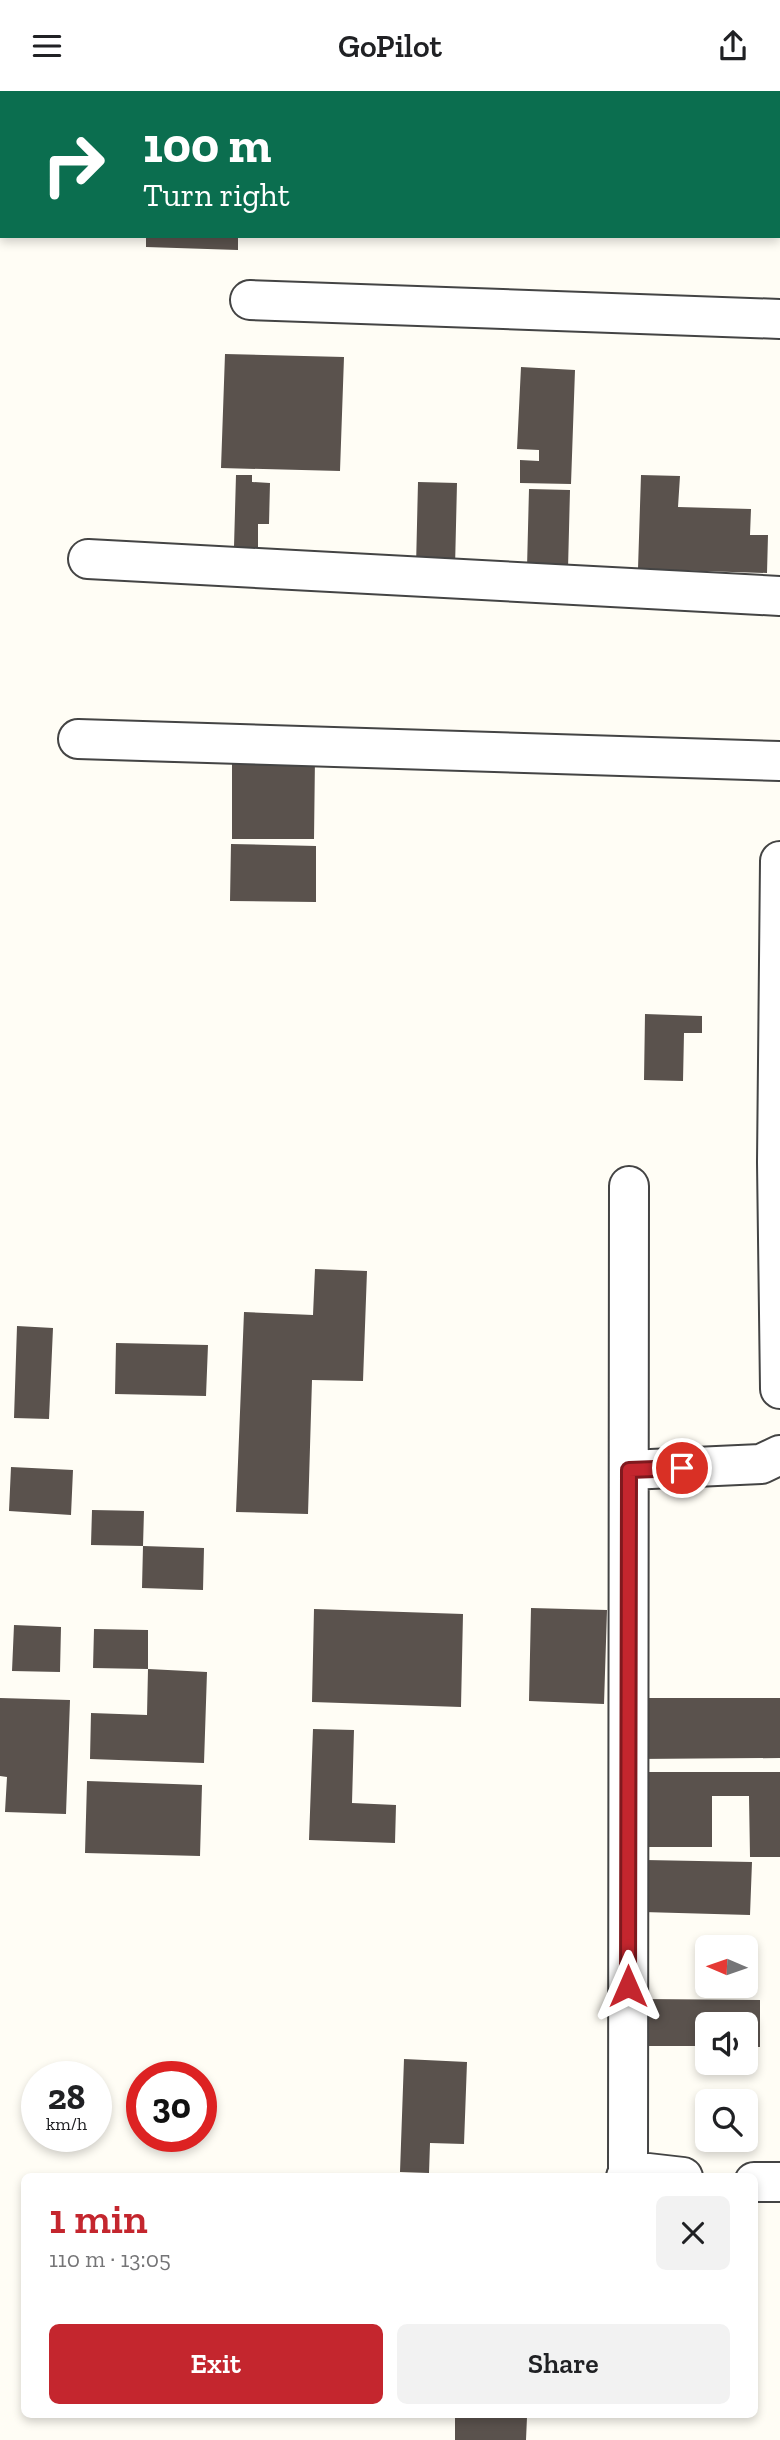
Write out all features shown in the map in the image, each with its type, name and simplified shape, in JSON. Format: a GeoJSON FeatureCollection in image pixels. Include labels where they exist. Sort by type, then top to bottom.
{"type":"FeatureCollection","features":[{"type":"Feature","properties":{"kind":"street"},"geometry":{"type":"LineString","coordinates":[[250,300],[780,319]]}},
{"type":"Feature","properties":{"kind":"street"},"geometry":{"type":"LineString","coordinates":[[88,559],[780,596]]}},
{"type":"Feature","properties":{"kind":"street"},"geometry":{"type":"LineString","coordinates":[[78,739],[780,761]]}},
{"type":"Feature","properties":{"kind":"street"},"geometry":{"type":"LineString","coordinates":[[780,861],[780,1389]]}},
{"type":"Feature","properties":{"kind":"street"},"geometry":{"type":"LineString","coordinates":[[627,2173],[629,1186]]}},
{"type":"Feature","properties":{"kind":"street"},"geometry":{"type":"LineString","coordinates":[[629,1470],[761,1464],[780,1455]]}},
{"type":"Feature","properties":{"kind":"street"},"geometry":{"type":"LineString","coordinates":[[758,2182],[780,2182]]}},
{"type":"Feature","properties":{"kind":"building"},"geometry":{"type":"Polygon","coordinates":[[[146,238],[238,238],[238,250],[146,247],[146,238]]]}},
{"type":"Feature","properties":{"kind":"building"},"geometry":{"type":"Polygon","coordinates":[[[225,354],[344,357],[340,471],[221,468],[225,354]]]}},
{"type":"Feature","properties":{"kind":"building"},"geometry":{"type":"Polygon","coordinates":[[[521,367],[575,370],[571,484],[520,483],[520,460],[539,461],[539,450],[517,449],[521,367]]]}},
{"type":"Feature","properties":{"kind":"building"},"geometry":{"type":"Polygon","coordinates":[[[236,475],[252,475],[252,482],[270,483],[269,524],[258,524],[258,548],[234,547],[236,475]]]}},
{"type":"Feature","properties":{"kind":"building"},"geometry":{"type":"Polygon","coordinates":[[[641,475],[680,476],[678,507],[751,509],[750,535],[768,535],[767,573],[638,569],[641,475]]]}},
{"type":"Feature","properties":{"kind":"building"},"geometry":{"type":"Polygon","coordinates":[[[418,482],[457,483],[455,568],[416,567],[418,482]]]}},
{"type":"Feature","properties":{"kind":"building"},"geometry":{"type":"Polygon","coordinates":[[[529,489],[570,490],[568,569],[527,568],[529,489]]]}},
{"type":"Feature","properties":{"kind":"building"},"geometry":{"type":"Polygon","coordinates":[[[232,757],[315,757],[314,839],[232,839],[232,757]]]}},
{"type":"Feature","properties":{"kind":"building"},"geometry":{"type":"Polygon","coordinates":[[[231,844],[316,846],[316,902],[230,901],[231,844]]]}},
{"type":"Feature","properties":{"kind":"building"},"geometry":{"type":"Polygon","coordinates":[[[645,1014],[702,1016],[702,1033],[684,1033],[683,1081],[644,1080],[645,1014]]]}},
{"type":"Feature","properties":{"kind":"building"},"geometry":{"type":"Polygon","coordinates":[[[315,1269],[367,1271],[363,1381],[312,1380],[308,1514],[236,1512],[244,1312],[313,1315],[315,1269]]]}},
{"type":"Feature","properties":{"kind":"building"},"geometry":{"type":"Polygon","coordinates":[[[17,1326],[53,1328],[49,1419],[14,1418],[17,1326]]]}},
{"type":"Feature","properties":{"kind":"building"},"geometry":{"type":"Polygon","coordinates":[[[116,1343],[208,1345],[206,1396],[115,1394],[116,1343]]]}},
{"type":"Feature","properties":{"kind":"building"},"geometry":{"type":"Polygon","coordinates":[[[11,1467],[73,1470],[71,1515],[9,1511],[11,1467]]]}},
{"type":"Feature","properties":{"kind":"building"},"geometry":{"type":"Polygon","coordinates":[[[92,1510],[144,1511],[143,1546],[91,1545],[92,1510]]]}},
{"type":"Feature","properties":{"kind":"building"},"geometry":{"type":"Polygon","coordinates":[[[143,1546],[204,1548],[203,1590],[142,1588],[143,1546]]]}},
{"type":"Feature","properties":{"kind":"building"},"geometry":{"type":"Polygon","coordinates":[[[531,1608],[607,1610],[604,1704],[529,1701],[531,1608]]]}},
{"type":"Feature","properties":{"kind":"building"},"geometry":{"type":"Polygon","coordinates":[[[314,1609],[463,1614],[461,1707],[312,1702],[314,1609]]]}},
{"type":"Feature","properties":{"kind":"building"},"geometry":{"type":"Polygon","coordinates":[[[14,1625],[61,1627],[60,1672],[12,1671],[14,1625]]]}},
{"type":"Feature","properties":{"kind":"building"},"geometry":{"type":"Polygon","coordinates":[[[94,1629],[148,1630],[148,1669],[93,1668],[94,1629]]]}},
{"type":"Feature","properties":{"kind":"building"},"geometry":{"type":"Polygon","coordinates":[[[148,1669],[207,1672],[204,1763],[90,1759],[91,1713],[147,1715],[148,1669]]]}},
{"type":"Feature","properties":{"kind":"building"},"geometry":{"type":"Polygon","coordinates":[[[0,1698],[70,1700],[66,1814],[5,1812],[7,1777],[0,1776],[0,1698]]]}},
{"type":"Feature","properties":{"kind":"building"},"geometry":{"type":"Polygon","coordinates":[[[636,1698],[780,1698],[780,1758],[636,1759],[636,1698]]]}},
{"type":"Feature","properties":{"kind":"building"},"geometry":{"type":"Polygon","coordinates":[[[313,1729],[354,1730],[352,1803],[396,1805],[395,1843],[309,1840],[313,1729]]]}},
{"type":"Feature","properties":{"kind":"building"},"geometry":{"type":"Polygon","coordinates":[[[635,1772],[780,1772],[780,1857],[750,1857],[749,1796],[712,1796],[712,1847],[635,1847],[635,1772]]]}},
{"type":"Feature","properties":{"kind":"building"},"geometry":{"type":"Polygon","coordinates":[[[87,1781],[202,1785],[200,1856],[85,1853],[87,1781]]]}},
{"type":"Feature","properties":{"kind":"building"},"geometry":{"type":"Polygon","coordinates":[[[645,1860],[752,1862],[750,1915],[643,1912],[645,1860]]]}},
{"type":"Feature","properties":{"kind":"building"},"geometry":{"type":"Polygon","coordinates":[[[643,1999],[760,2000],[760,2047],[758,2012],[695,2012],[695,2046],[642,2046],[643,1999]]]}},
{"type":"Feature","properties":{"kind":"building"},"geometry":{"type":"Polygon","coordinates":[[[404,2059],[467,2062],[464,2144],[430,2143],[429,2173],[400,2172],[404,2059]]]}},
{"type":"Feature","properties":{"kind":"building"},"geometry":{"type":"Polygon","coordinates":[[[455,2418],[527,2418],[526,2440],[455,2440],[455,2418]]]}},
{"type":"Feature","properties":{"kind":"route"},"geometry":{"type":"LineString","coordinates":[[628,1986],[629,1470],[682,1468]]}}]}
